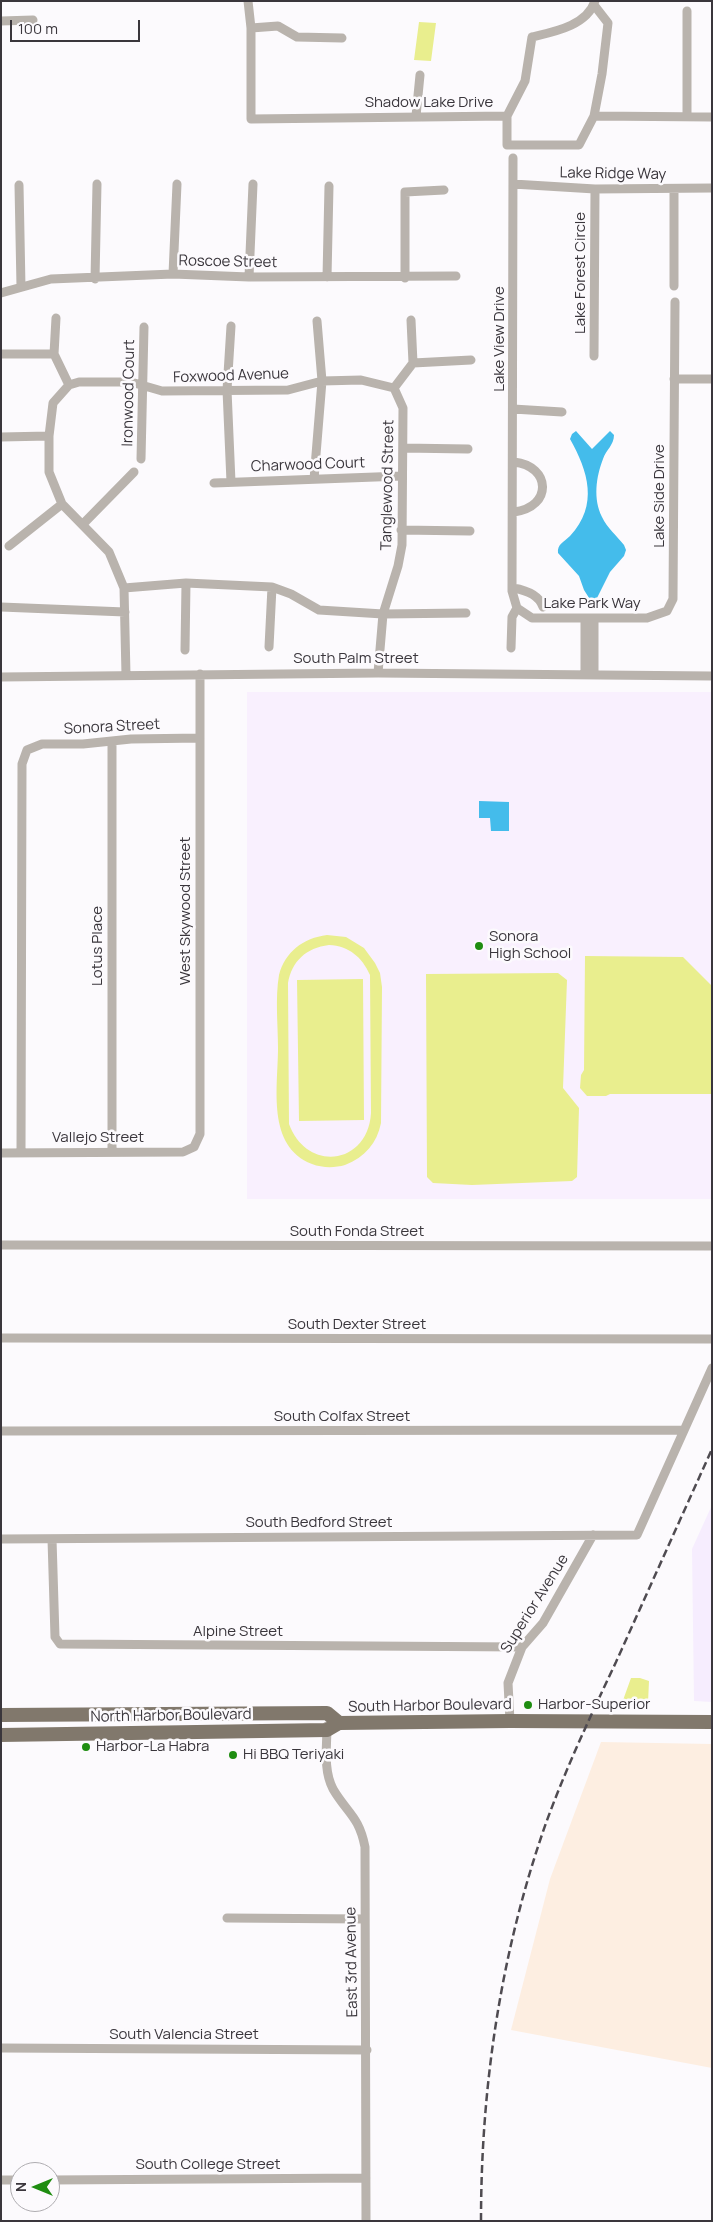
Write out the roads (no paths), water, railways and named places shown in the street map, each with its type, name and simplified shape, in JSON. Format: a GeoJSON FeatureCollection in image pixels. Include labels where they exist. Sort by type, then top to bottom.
{"type":"FeatureCollection","features":[{"type":"Feature","properties":{"kind":"main road","name":"South Harbor Boulevard"},"geometry":{"type":"LineString","coordinates":[[1,1715],[328,1714],[333,1727],[510,1721],[712,1722]]}},
{"type":"Feature","properties":{"kind":"main road","name":"North Harbor Boulevard"},"geometry":{"type":"LineString","coordinates":[[1,1735],[333,1727]]}},
{"type":"Feature","properties":{"kind":"street"},"geometry":{"type":"LineString","coordinates":[[248,1],[251,28],[278,26],[297,37],[342,38]]}},
{"type":"Feature","properties":{"kind":"street"},"geometry":{"type":"LineString","coordinates":[[507,116],[525,81],[532,37],[560,30],[580,20],[594,3],[608,23],[602,74],[594,116],[712,117]]}},
{"type":"Feature","properties":{"kind":"street"},"geometry":{"type":"LineString","coordinates":[[686,117],[687,11]]}},
{"type":"Feature","properties":{"kind":"street"},"geometry":{"type":"LineString","coordinates":[[1,20],[33,20]]}},
{"type":"Feature","properties":{"kind":"street","name":"Shadow Lake Drive"},"geometry":{"type":"LineString","coordinates":[[251,28],[250,118],[507,116],[507,145],[579,145],[594,116]]}},
{"type":"Feature","properties":{"kind":"street"},"geometry":{"type":"LineString","coordinates":[[416,116],[420,75]]}},
{"type":"Feature","properties":{"kind":"street","name":"Lake View Drive"},"geometry":{"type":"LineString","coordinates":[[514,158],[514,516]]}},
{"type":"Feature","properties":{"kind":"street"},"geometry":{"type":"LineString","coordinates":[[95,279],[98,184]]}},
{"type":"Feature","properties":{"kind":"street"},"geometry":{"type":"LineString","coordinates":[[173,274],[177,184]]}},
{"type":"Feature","properties":{"kind":"street"},"geometry":{"type":"LineString","coordinates":[[249,277],[253,184]]}},
{"type":"Feature","properties":{"kind":"street","name":"Lake Ridge Way"},"geometry":{"type":"LineString","coordinates":[[514,184],[595,189],[712,188]]}},
{"type":"Feature","properties":{"kind":"street"},"geometry":{"type":"LineString","coordinates":[[19,185],[21,287]]}},
{"type":"Feature","properties":{"kind":"street"},"geometry":{"type":"LineString","coordinates":[[327,277],[330,186]]}},
{"type":"Feature","properties":{"kind":"street"},"geometry":{"type":"LineString","coordinates":[[674,188],[674,286]]}},
{"type":"Feature","properties":{"kind":"street","name":"Lake Forest Circle"},"geometry":{"type":"LineString","coordinates":[[594,356],[595,189]]}},
{"type":"Feature","properties":{"kind":"street"},"geometry":{"type":"LineString","coordinates":[[404,278],[405,192],[444,190]]}},
{"type":"Feature","properties":{"kind":"street","name":"Roscoe Street"},"geometry":{"type":"LineString","coordinates":[[1,293],[51,279],[95,279],[173,274],[249,277],[404,278],[456,276]]}},
{"type":"Feature","properties":{"kind":"street","name":"Lake Side Drive"},"geometry":{"type":"LineString","coordinates":[[667,611],[673,599],[675,302]]}},
{"type":"Feature","properties":{"kind":"street"},"geometry":{"type":"LineString","coordinates":[[56,318],[54,354],[69,385],[53,403],[49,436],[49,472],[62,504],[110,552],[124,588],[126,675]]}},
{"type":"Feature","properties":{"kind":"street"},"geometry":{"type":"LineString","coordinates":[[394,388],[413,363],[411,320]]}},
{"type":"Feature","properties":{"kind":"street"},"geometry":{"type":"LineString","coordinates":[[314,479],[322,381],[317,321]]}},
{"type":"Feature","properties":{"kind":"street"},"geometry":{"type":"LineString","coordinates":[[231,326],[227,390],[231,482]]}},
{"type":"Feature","properties":{"kind":"street","name":"Ironwood Court"},"geometry":{"type":"LineString","coordinates":[[141,459],[144,327]]}},
{"type":"Feature","properties":{"kind":"street"},"geometry":{"type":"LineString","coordinates":[[1,354],[54,354]]}},
{"type":"Feature","properties":{"kind":"street"},"geometry":{"type":"LineString","coordinates":[[413,363],[471,360]]}},
{"type":"Feature","properties":{"kind":"street"},"geometry":{"type":"LineString","coordinates":[[674,379],[712,379]]}},
{"type":"Feature","properties":{"kind":"street","name":"Foxwood Avenue"},"geometry":{"type":"LineString","coordinates":[[69,385],[79,382],[131,382],[162,391],[288,390],[322,381],[361,380],[394,388]]}},
{"type":"Feature","properties":{"kind":"street","name":"Tanglewood Street"},"geometry":{"type":"LineString","coordinates":[[378,673],[382,614],[398,566],[401,530],[403,408],[394,388]]}},
{"type":"Feature","properties":{"kind":"street"},"geometry":{"type":"LineString","coordinates":[[514,409],[562,412]]}},
{"type":"Feature","properties":{"kind":"street"},"geometry":{"type":"LineString","coordinates":[[1,437],[49,436]]}},
{"type":"Feature","properties":{"kind":"street"},"geometry":{"type":"LineString","coordinates":[[403,448],[468,449]]}},
{"type":"Feature","properties":{"kind":"street"},"geometry":{"type":"LineString","coordinates":[[511,648],[512,617],[517,608],[513,588],[514,516],[533,507],[539,500],[543,489],[540,476],[535,470],[520,462],[514,462]]}},
{"type":"Feature","properties":{"kind":"street"},"geometry":{"type":"LineString","coordinates":[[83,524],[134,472]]}},
{"type":"Feature","properties":{"kind":"street","name":"Charwood Court"},"geometry":{"type":"LineString","coordinates":[[214,483],[402,476]]}},
{"type":"Feature","properties":{"kind":"street"},"geometry":{"type":"LineString","coordinates":[[9,546],[62,504]]}},
{"type":"Feature","properties":{"kind":"street"},"geometry":{"type":"LineString","coordinates":[[401,530],[470,531]]}},
{"type":"Feature","properties":{"kind":"street"},"geometry":{"type":"LineString","coordinates":[[124,588],[186,584],[272,587],[291,594],[319,610],[382,614],[466,613]]}},
{"type":"Feature","properties":{"kind":"street"},"geometry":{"type":"LineString","coordinates":[[184,650],[186,584]]}},
{"type":"Feature","properties":{"kind":"street"},"geometry":{"type":"LineString","coordinates":[[269,647],[272,587]]}},
{"type":"Feature","properties":{"kind":"street"},"geometry":{"type":"LineString","coordinates":[[513,588],[528,592],[537,597],[543,607]]}},
{"type":"Feature","properties":{"kind":"street"},"geometry":{"type":"LineString","coordinates":[[1,608],[125,612]]}},
{"type":"Feature","properties":{"kind":"street","name":"Lake Park Way"},"geometry":{"type":"LineString","coordinates":[[517,608],[532,618],[647,618],[667,611]]}},
{"type":"Feature","properties":{"kind":"street"},"geometry":{"type":"LineString","coordinates":[[589,618],[590,674]]}},
{"type":"Feature","properties":{"kind":"street","name":"South Palm Street"},"geometry":{"type":"LineString","coordinates":[[1,677],[378,673],[712,676]]}},
{"type":"Feature","properties":{"kind":"street","name":"West Skywood Street"},"geometry":{"type":"LineString","coordinates":[[194,1146],[200,1134],[201,1115],[200,674]]}},
{"type":"Feature","properties":{"kind":"street","name":"Sonora Street"},"geometry":{"type":"LineString","coordinates":[[21,1152],[22,764],[27,750],[42,744],[83,744],[112,741],[200,738]]}},
{"type":"Feature","properties":{"kind":"street","name":"Lotus Place"},"geometry":{"type":"LineString","coordinates":[[112,741],[112,1152]]}},
{"type":"Feature","properties":{"kind":"street","name":"Vallejo Street"},"geometry":{"type":"LineString","coordinates":[[1,1152],[183,1152],[194,1146]]}},
{"type":"Feature","properties":{"kind":"street","name":"South Fonda Street"},"geometry":{"type":"LineString","coordinates":[[1,1245],[712,1246]]}},
{"type":"Feature","properties":{"kind":"street","name":"South Dexter Street"},"geometry":{"type":"LineString","coordinates":[[1,1338],[712,1339]]}},
{"type":"Feature","properties":{"kind":"street"},"geometry":{"type":"LineString","coordinates":[[682,1430],[712,1368]]}},
{"type":"Feature","properties":{"kind":"street","name":"South Colfax Street"},"geometry":{"type":"LineString","coordinates":[[1,1431],[682,1430]]}},
{"type":"Feature","properties":{"kind":"street","name":"South Bedford Street"},"geometry":{"type":"LineString","coordinates":[[1,1539],[637,1535],[682,1430]]}},
{"type":"Feature","properties":{"kind":"street","name":"Superior Avenue"},"geometry":{"type":"LineString","coordinates":[[510,1721],[508,1683],[522,1647],[543,1623],[593,1535]]}},
{"type":"Feature","properties":{"kind":"street","name":"Alpine Street"},"geometry":{"type":"LineString","coordinates":[[52,1539],[55,1637],[60,1644],[522,1647]]}},
{"type":"Feature","properties":{"kind":"street","name":"East 3rd Avenue"},"geometry":{"type":"LineString","coordinates":[[333,1727],[328,1773],[333,1789],[350,1810],[362,1834],[365,1847],[366,2221]]}},
{"type":"Feature","properties":{"kind":"street"},"geometry":{"type":"LineString","coordinates":[[228,1918],[365,1919]]}},
{"type":"Feature","properties":{"kind":"street","name":"South Valencia Street"},"geometry":{"type":"LineString","coordinates":[[1,2048],[367,2050]]}},
{"type":"Feature","properties":{"kind":"street","name":"South College Street"},"geometry":{"type":"LineString","coordinates":[[60,2180],[366,2178]]}},
{"type":"Feature","properties":{"kind":"water"},"geometry":{"type":"Polygon","coordinates":[[[576,431],[592,449],[610,431],[614,435],[613,442],[604,456],[597,481],[597,503],[604,521],[626,550],[624,556],[610,572],[597,598],[591,601],[584,590],[579,576],[558,553],[560,545],[579,524],[585,512],[587,500],[586,476],[570,439],[576,431]]]}},
{"type":"Feature","properties":{"kind":"water"},"geometry":{"type":"Polygon","coordinates":[[[479,801],[509,802],[509,831],[491,831],[490,818],[479,818],[479,801]]]}},
{"type":"Feature","properties":{"kind":"railway"},"geometry":{"type":"LineString","coordinates":[[481,2221],[485,2119],[490,2069],[506,1969],[530,1871],[546,1823],[570,1762],[712,1449]]}},
{"type":"Feature","properties":{"kind":"place","name":"Sonora High School"},"geometry":{"type":"Point","coordinates":[479,946]}},
{"type":"Feature","properties":{"kind":"place","name":"Harbor-Superior"},"geometry":{"type":"Point","coordinates":[528,1705]}},
{"type":"Feature","properties":{"kind":"place","name":"Harbor-La Habra"},"geometry":{"type":"Point","coordinates":[86,1747]}},
{"type":"Feature","properties":{"kind":"place","name":"Hi BBQ Teriyaki"},"geometry":{"type":"Point","coordinates":[233,1755]}}]}
